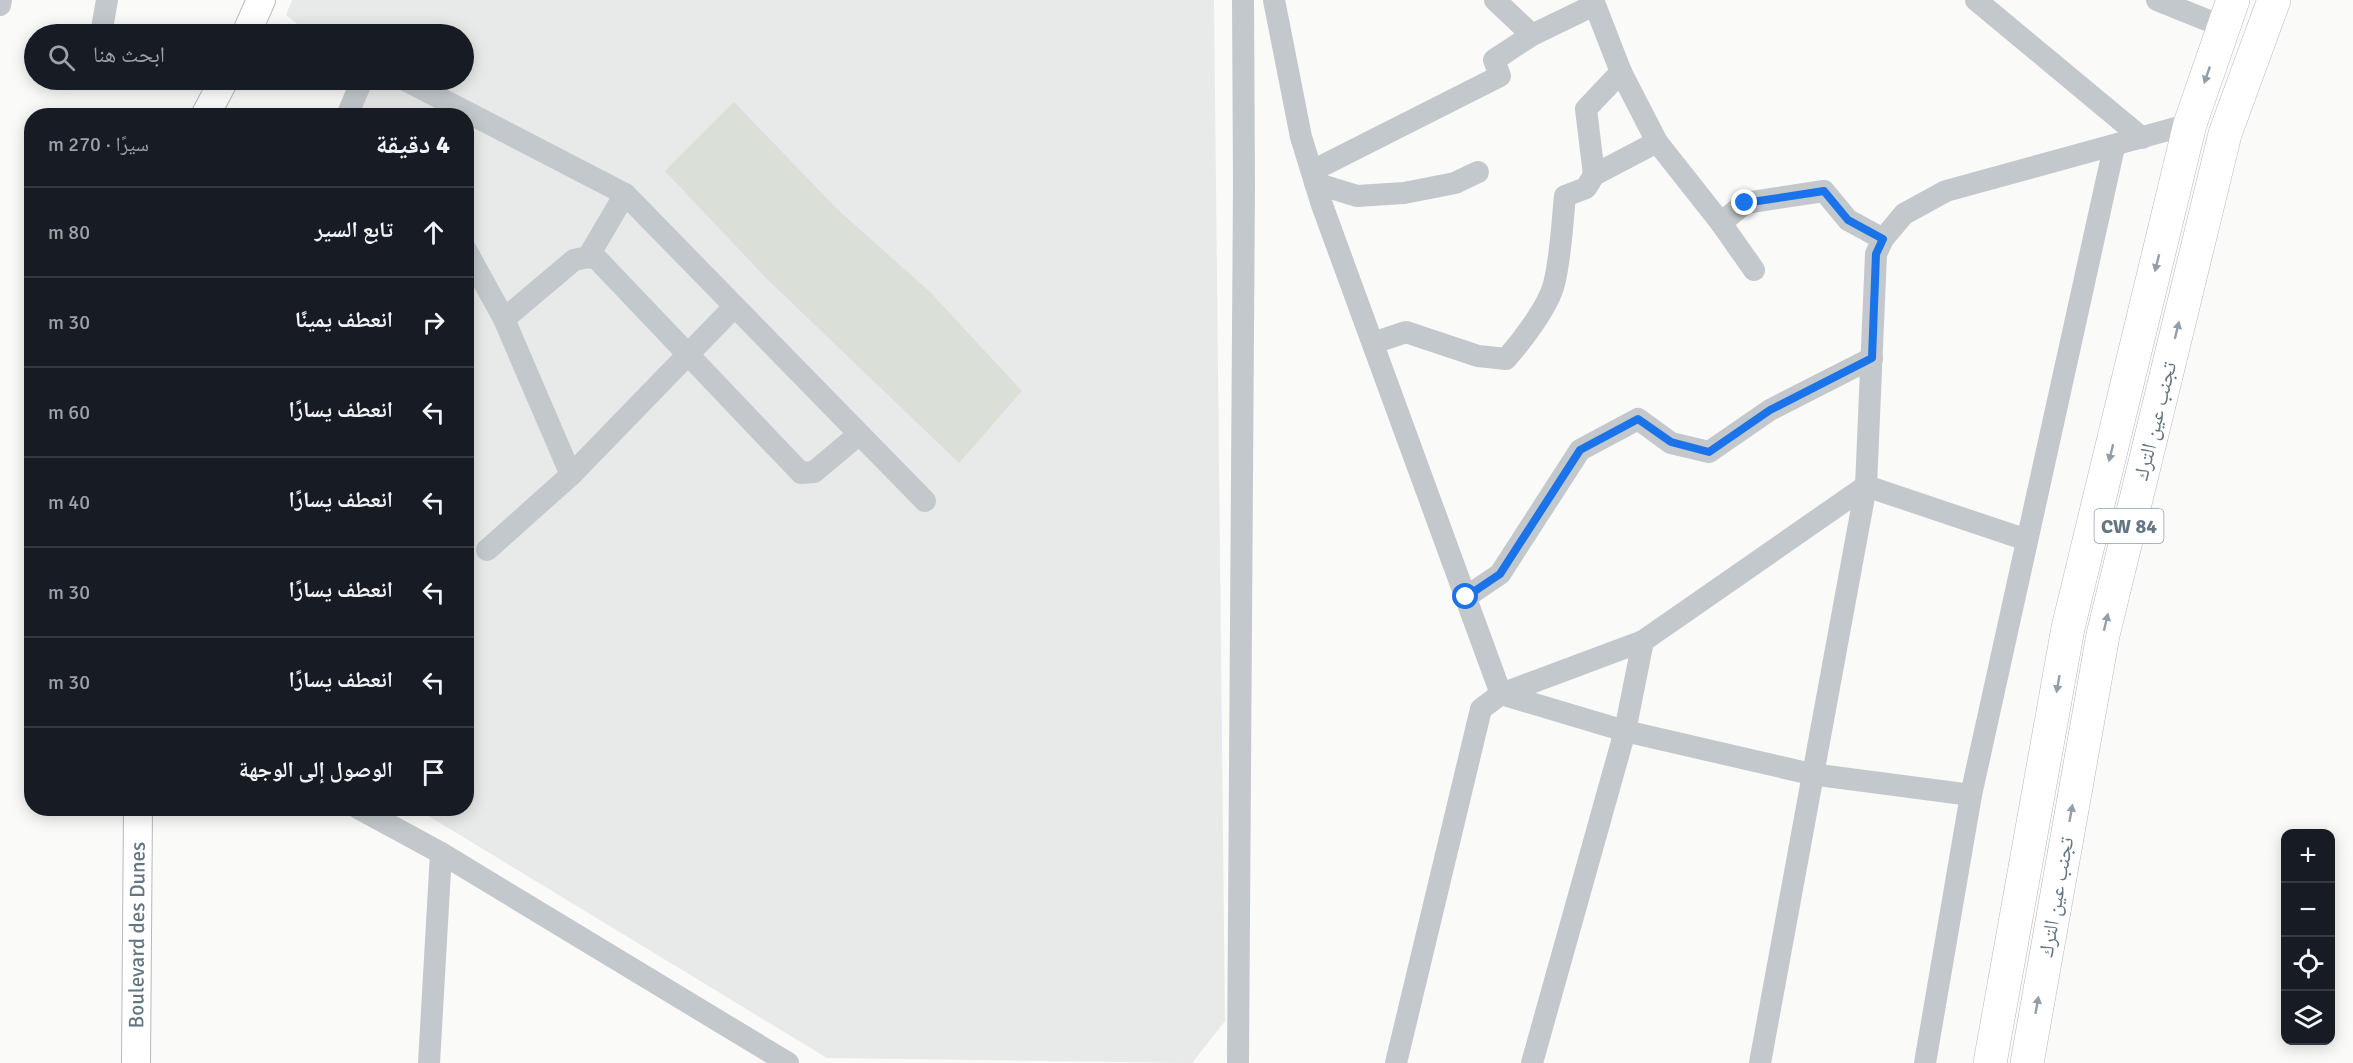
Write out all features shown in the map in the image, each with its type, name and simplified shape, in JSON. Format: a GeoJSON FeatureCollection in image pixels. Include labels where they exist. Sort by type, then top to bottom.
{"type":"FeatureCollection","features":[{"type":"Feature","properties":{"kind":"highway","name":"تجنب عين الترك"},"geometry":{"type":"LineString","coordinates":[[2027,1063],[2103,635],[2225,134],[2274,0]]}},
{"type":"Feature","properties":{"kind":"highway","name":"تجنب عين الترك"},"geometry":{"type":"LineString","coordinates":[[1989,1063],[2068,628],[2190,124],[2228,13]]}},
{"type":"Feature","properties":{"kind":"main road"},"geometry":{"type":"LineString","coordinates":[[253,24],[261,0]]}},
{"type":"Feature","properties":{"kind":"main road"},"geometry":{"type":"LineString","coordinates":[[210,108],[219,90]]}},
{"type":"Feature","properties":{"kind":"main road","name":"Boulevard des Dunes"},"geometry":{"type":"LineString","coordinates":[[136,1063],[138,816]]}},
{"type":"Feature","properties":{"kind":"street"},"geometry":{"type":"LineString","coordinates":[[0,5],[1,0]]}},
{"type":"Feature","properties":{"kind":"street"},"geometry":{"type":"LineString","coordinates":[[102,24],[107,0]]}},
{"type":"Feature","properties":{"kind":"street"},"geometry":{"type":"LineString","coordinates":[[1238,1063],[1244,196],[1243,0]]}},
{"type":"Feature","properties":{"kind":"street"},"geometry":{"type":"LineString","coordinates":[[1274,0],[1301,137],[1314,177],[1501,694]]}},
{"type":"Feature","properties":{"kind":"street"},"geometry":{"type":"LineString","coordinates":[[1495,0],[1532,35]]}},
{"type":"Feature","properties":{"kind":"street"},"geometry":{"type":"LineString","coordinates":[[1976,0],[2142,138]]}},
{"type":"Feature","properties":{"kind":"street"},"geometry":{"type":"LineString","coordinates":[[2161,1],[2228,13]]}},
{"type":"Feature","properties":{"kind":"street"},"geometry":{"type":"LineString","coordinates":[[1314,177],[1500,76],[1494,60],[1532,35],[1594,3],[1621,72],[1657,142],[1721,223],[1754,270]]}},
{"type":"Feature","properties":{"kind":"street"},"geometry":{"type":"LineString","coordinates":[[1594,175],[1586,109],[1621,72]]}},
{"type":"Feature","properties":{"kind":"street"},"geometry":{"type":"LineString","coordinates":[[350,108],[358,90]]}},
{"type":"Feature","properties":{"kind":"street"},"geometry":{"type":"LineString","coordinates":[[424,90],[459,108]]}},
{"type":"Feature","properties":{"kind":"street"},"geometry":{"type":"LineString","coordinates":[[474,116],[625,194],[925,501]]}},
{"type":"Feature","properties":{"kind":"street"},"geometry":{"type":"LineString","coordinates":[[1760,1063],[1811,774],[1866,486],[1876,254],[1883,239],[1904,214],[1946,191],[2114,147],[2190,124]]}},
{"type":"Feature","properties":{"kind":"street"},"geometry":{"type":"LineString","coordinates":[[1373,343],[1406,332],[1478,356],[1506,359],[1524,339],[1553,286],[1565,196],[1586,188],[1594,175],[1657,142]]}},
{"type":"Feature","properties":{"kind":"street"},"geometry":{"type":"LineString","coordinates":[[1925,1063],[1971,795],[2114,147]]}},
{"type":"Feature","properties":{"kind":"street"},"geometry":{"type":"LineString","coordinates":[[1314,177],[1357,196],[1404,193],[1455,183],[1478,172]]}},
{"type":"Feature","properties":{"kind":"street"},"geometry":{"type":"LineString","coordinates":[[1721,223],[1745,203],[1824,191],[1848,220],[1883,239]]}},
{"type":"Feature","properties":{"kind":"street"},"geometry":{"type":"LineString","coordinates":[[588,257],[625,194]]}},
{"type":"Feature","properties":{"kind":"street"},"geometry":{"type":"LineString","coordinates":[[504,319],[574,260],[588,257],[597,259],[801,473],[814,472],[858,435]]}},
{"type":"Feature","properties":{"kind":"street"},"geometry":{"type":"LineString","coordinates":[[474,265],[504,319],[571,475]]}},
{"type":"Feature","properties":{"kind":"street"},"geometry":{"type":"LineString","coordinates":[[487,550],[571,475],[734,307]]}},
{"type":"Feature","properties":{"kind":"street"},"geometry":{"type":"LineString","coordinates":[[1466,597],[1500,574],[1580,450],[1638,419],[1671,442],[1709,452],[1770,410],[1872,358]]}},
{"type":"Feature","properties":{"kind":"street"},"geometry":{"type":"LineString","coordinates":[[1866,486],[2027,540]]}},
{"type":"Feature","properties":{"kind":"street"},"geometry":{"type":"LineString","coordinates":[[1396,1063],[1481,709],[1501,694],[1642,641],[1866,486]]}},
{"type":"Feature","properties":{"kind":"street"},"geometry":{"type":"LineString","coordinates":[[1532,1063],[1624,731],[1642,641]]}},
{"type":"Feature","properties":{"kind":"street"},"geometry":{"type":"LineString","coordinates":[[1501,694],[1624,731],[1811,774],[1971,795]]}},
{"type":"Feature","properties":{"kind":"street"},"geometry":{"type":"LineString","coordinates":[[373,816],[441,853],[788,1063]]}},
{"type":"Feature","properties":{"kind":"street"},"geometry":{"type":"LineString","coordinates":[[429,1063],[441,853]]}},
{"type":"Feature","properties":{"kind":"shaded area"},"geometry":{"type":"Polygon","coordinates":[[[292,0],[1214,0],[1225,1021],[1192,1063],[827,1058],[429,816],[474,816],[474,108],[346,108],[347,90],[474,90],[474,24],[297,24],[286,15],[292,0]]]}},
{"type":"Feature","properties":{"kind":"shaded area"},"geometry":{"type":"Polygon","coordinates":[[[734,102],[836,208],[930,292],[1022,391],[959,463],[766,278],[665,171],[734,102]]]}},
{"type":"Feature","properties":{"kind":"route"},"geometry":{"type":"LineString","coordinates":[[1466,597],[1500,574],[1547,497],[1580,450],[1638,419],[1671,442],[1709,452],[1770,410],[1872,358],[1876,254],[1883,239],[1848,220],[1824,191],[1745,203]]}}]}
